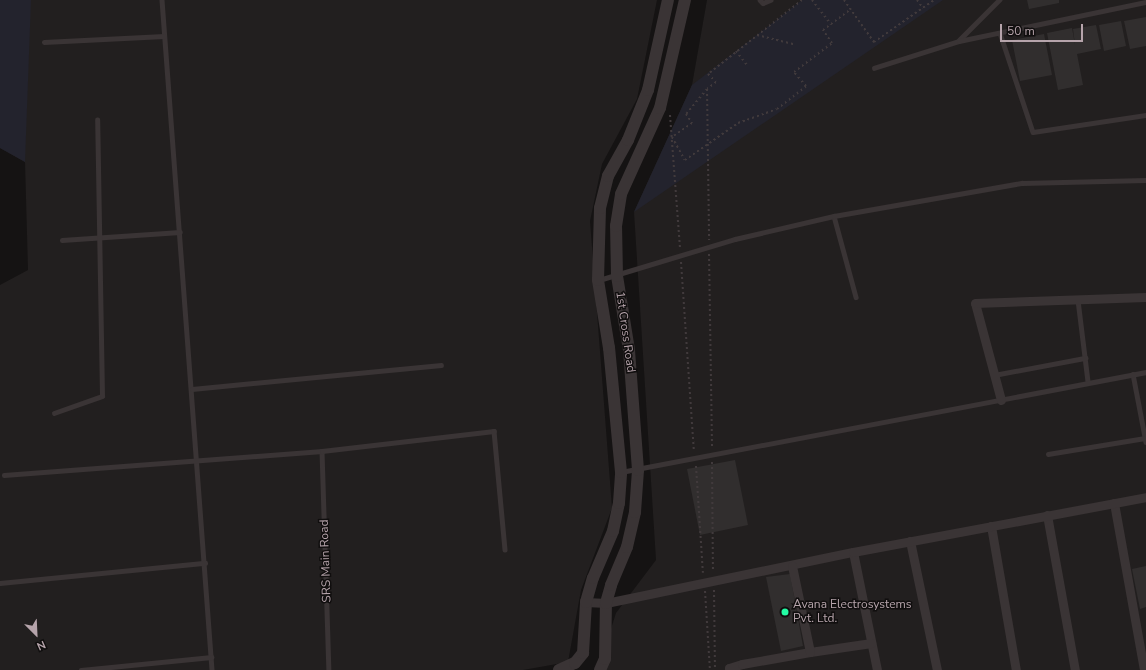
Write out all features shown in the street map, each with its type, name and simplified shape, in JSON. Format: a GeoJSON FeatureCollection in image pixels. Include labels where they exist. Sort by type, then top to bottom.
{"type":"FeatureCollection","features":[{"type":"Feature","properties":{"kind":"street"},"geometry":{"type":"LineString","coordinates":[[559,670],[575,663],[582,653],[586,602],[593,578],[613,530],[619,503],[621,472],[609,348],[598,280],[600,208],[608,176],[628,140],[642,108],[656,58],[668,0]]}},
{"type":"Feature","properties":{"kind":"street","name":"1st Cross Road"},"geometry":{"type":"LineString","coordinates":[[600,670],[605,660],[606,603],[611,584],[627,547],[636,512],[638,470],[629,350],[617,276],[616,226],[621,194],[660,108],[685,0]]}},
{"type":"Feature","properties":{"kind":"street"},"geometry":{"type":"LineString","coordinates":[[1001,400],[975,303],[1146,297]]}},
{"type":"Feature","properties":{"kind":"street"},"geometry":{"type":"LineString","coordinates":[[586,602],[606,603],[792,566],[853,552],[1146,497]]}},
{"type":"Feature","properties":{"kind":"street"},"geometry":{"type":"LineString","coordinates":[[1114,503],[1144,670]]}},
{"type":"Feature","properties":{"kind":"street"},"geometry":{"type":"LineString","coordinates":[[1047,515],[1075,670]]}},
{"type":"Feature","properties":{"kind":"street"},"geometry":{"type":"LineString","coordinates":[[991,526],[1016,670]]}},
{"type":"Feature","properties":{"kind":"street"},"geometry":{"type":"LineString","coordinates":[[910,541],[938,670]]}},
{"type":"Feature","properties":{"kind":"street"},"geometry":{"type":"LineString","coordinates":[[853,552],[876,670]]}},
{"type":"Feature","properties":{"kind":"street"},"geometry":{"type":"LineString","coordinates":[[792,566],[810,652]]}},
{"type":"Feature","properties":{"kind":"street"},"geometry":{"type":"LineString","coordinates":[[729,670],[729,668],[742,664],[871,643]]}},
{"type":"Feature","properties":{"kind":"lane"},"geometry":{"type":"LineString","coordinates":[[162,0],[198,461],[212,670]]}},
{"type":"Feature","properties":{"kind":"lane"},"geometry":{"type":"LineString","coordinates":[[760,0],[763,3],[770,0]]}},
{"type":"Feature","properties":{"kind":"lane"},"geometry":{"type":"LineString","coordinates":[[959,41],[999,0]]}},
{"type":"Feature","properties":{"kind":"lane"},"geometry":{"type":"LineString","coordinates":[[874,68],[959,41],[1146,2]]}},
{"type":"Feature","properties":{"kind":"lane"},"geometry":{"type":"LineString","coordinates":[[1000,32],[1033,132],[1146,115]]}},
{"type":"Feature","properties":{"kind":"lane"},"geometry":{"type":"LineString","coordinates":[[44,42],[164,36]]}},
{"type":"Feature","properties":{"kind":"lane"},"geometry":{"type":"LineString","coordinates":[[54,413],[102,396],[97,120]]}},
{"type":"Feature","properties":{"kind":"lane"},"geometry":{"type":"LineString","coordinates":[[598,280],[617,276],[735,239],[834,216],[1022,183],[1146,180]]}},
{"type":"Feature","properties":{"kind":"lane"},"geometry":{"type":"LineString","coordinates":[[834,216],[856,297]]}},
{"type":"Feature","properties":{"kind":"lane"},"geometry":{"type":"LineString","coordinates":[[62,240],[180,232]]}},
{"type":"Feature","properties":{"kind":"lane"},"geometry":{"type":"LineString","coordinates":[[1078,300],[1088,382]]}},
{"type":"Feature","properties":{"kind":"lane"},"geometry":{"type":"LineString","coordinates":[[994,375],[1085,358]]}},
{"type":"Feature","properties":{"kind":"lane"},"geometry":{"type":"LineString","coordinates":[[192,389],[441,365]]}},
{"type":"Feature","properties":{"kind":"lane"},"geometry":{"type":"LineString","coordinates":[[621,472],[638,470],[1146,372]]}},
{"type":"Feature","properties":{"kind":"lane"},"geometry":{"type":"LineString","coordinates":[[1048,454],[1146,440],[1133,374]]}},
{"type":"Feature","properties":{"kind":"lane"},"geometry":{"type":"LineString","coordinates":[[4,476],[322,451],[494,431],[505,549]]}},
{"type":"Feature","properties":{"kind":"lane","name":"SRS Main Road"},"geometry":{"type":"LineString","coordinates":[[322,451],[330,670]]}},
{"type":"Feature","properties":{"kind":"lane"},"geometry":{"type":"LineString","coordinates":[[0,583],[205,563]]}},
{"type":"Feature","properties":{"kind":"lane"},"geometry":{"type":"LineString","coordinates":[[81,670],[211,657]]}},
{"type":"Feature","properties":{"kind":"path"},"geometry":{"type":"LineString","coordinates":[[802,0],[708,74],[716,82],[707,89],[686,114],[692,123],[672,137],[685,160],[738,123],[777,109],[806,86],[794,72],[832,43],[823,30],[851,9]]}},
{"type":"Feature","properties":{"kind":"path"},"geometry":{"type":"LineString","coordinates":[[812,0],[830,24]]}},
{"type":"Feature","properties":{"kind":"path"},"geometry":{"type":"LineString","coordinates":[[844,0],[874,42],[934,0]]}},
{"type":"Feature","properties":{"kind":"path"},"geometry":{"type":"LineString","coordinates":[[917,0],[923,8]]}},
{"type":"Feature","properties":{"kind":"path"},"geometry":{"type":"LineString","coordinates":[[757,35],[794,44]]}},
{"type":"Feature","properties":{"kind":"path"},"geometry":{"type":"LineString","coordinates":[[736,51],[747,65]]}},
{"type":"Feature","properties":{"kind":"path"},"geometry":{"type":"LineString","coordinates":[[707,89],[709,240]]}},
{"type":"Feature","properties":{"kind":"path"},"geometry":{"type":"LineString","coordinates":[[670,113],[680,248]]}},
{"type":"Feature","properties":{"kind":"path"},"geometry":{"type":"LineString","coordinates":[[709,248],[713,574]]}},
{"type":"Feature","properties":{"kind":"path"},"geometry":{"type":"LineString","coordinates":[[680,256],[695,455]]}},
{"type":"Feature","properties":{"kind":"path"},"geometry":{"type":"LineString","coordinates":[[695,463],[703,575]]}},
{"type":"Feature","properties":{"kind":"path"},"geometry":{"type":"LineString","coordinates":[[714,582],[715,670]]}},
{"type":"Feature","properties":{"kind":"path"},"geometry":{"type":"LineString","coordinates":[[705,590],[710,670]]}},
{"type":"Feature","properties":{"kind":"shaded area"},"geometry":{"type":"Polygon","coordinates":[[[0,0],[657,0],[637,99],[602,164],[590,221],[612,508],[581,590],[568,662],[523,670],[0,670],[0,285],[28,270],[25,162],[0,148],[0,0]]]}},
{"type":"Feature","properties":{"kind":"shaded area"},"geometry":{"type":"Polygon","coordinates":[[[0,0],[31,0],[25,162],[0,148],[0,0]]]}},
{"type":"Feature","properties":{"kind":"shaded area"},"geometry":{"type":"Polygon","coordinates":[[[707,0],[1146,0],[1146,670],[598,670],[616,613],[656,560],[634,212],[692,85],[707,0]]]}},
{"type":"Feature","properties":{"kind":"shaded area"},"geometry":{"type":"Polygon","coordinates":[[[802,0],[943,0],[634,212],[692,85],[802,0]]]}},
{"type":"Feature","properties":{"kind":"building"},"geometry":{"type":"Polygon","coordinates":[[[1027,0],[1059,0],[1059,3],[1029,9],[1027,0]]]}},
{"type":"Feature","properties":{"kind":"building"},"geometry":{"type":"Polygon","coordinates":[[[1146,17],[1146,46],[1130,49],[1124,21],[1146,17]]]}},
{"type":"Feature","properties":{"kind":"building"},"geometry":{"type":"Polygon","coordinates":[[[1121,21],[1126,46],[1104,51],[1099,25],[1121,21]]]}},
{"type":"Feature","properties":{"kind":"building"},"geometry":{"type":"Polygon","coordinates":[[[1096,25],[1101,49],[1077,54],[1083,85],[1058,90],[1047,33],[1072,28],[1075,45],[1073,29],[1096,25]]]}},
{"type":"Feature","properties":{"kind":"building"},"geometry":{"type":"Polygon","coordinates":[[[1044,34],[1052,75],[1020,81],[1012,40],[1044,34]]]}},
{"type":"Feature","properties":{"kind":"building"},"geometry":{"type":"Polygon","coordinates":[[[735,460],[748,525],[700,535],[687,469],[735,460]]]}},
{"type":"Feature","properties":{"kind":"building"},"geometry":{"type":"Polygon","coordinates":[[[1146,566],[1146,607],[1140,609],[1132,569],[1146,566]]]}},
{"type":"Feature","properties":{"kind":"building","name":"Avana Electrosystems Pvt. Ltd."},"geometry":{"type":"Polygon","coordinates":[[[790,574],[803,646],[781,651],[766,577],[790,574]]]}},
{"type":"Feature","properties":{"kind":"place","name":"Avana Electrosystems Pvt. Ltd."},"geometry":{"type":"Point","coordinates":[785,612]}}]}
